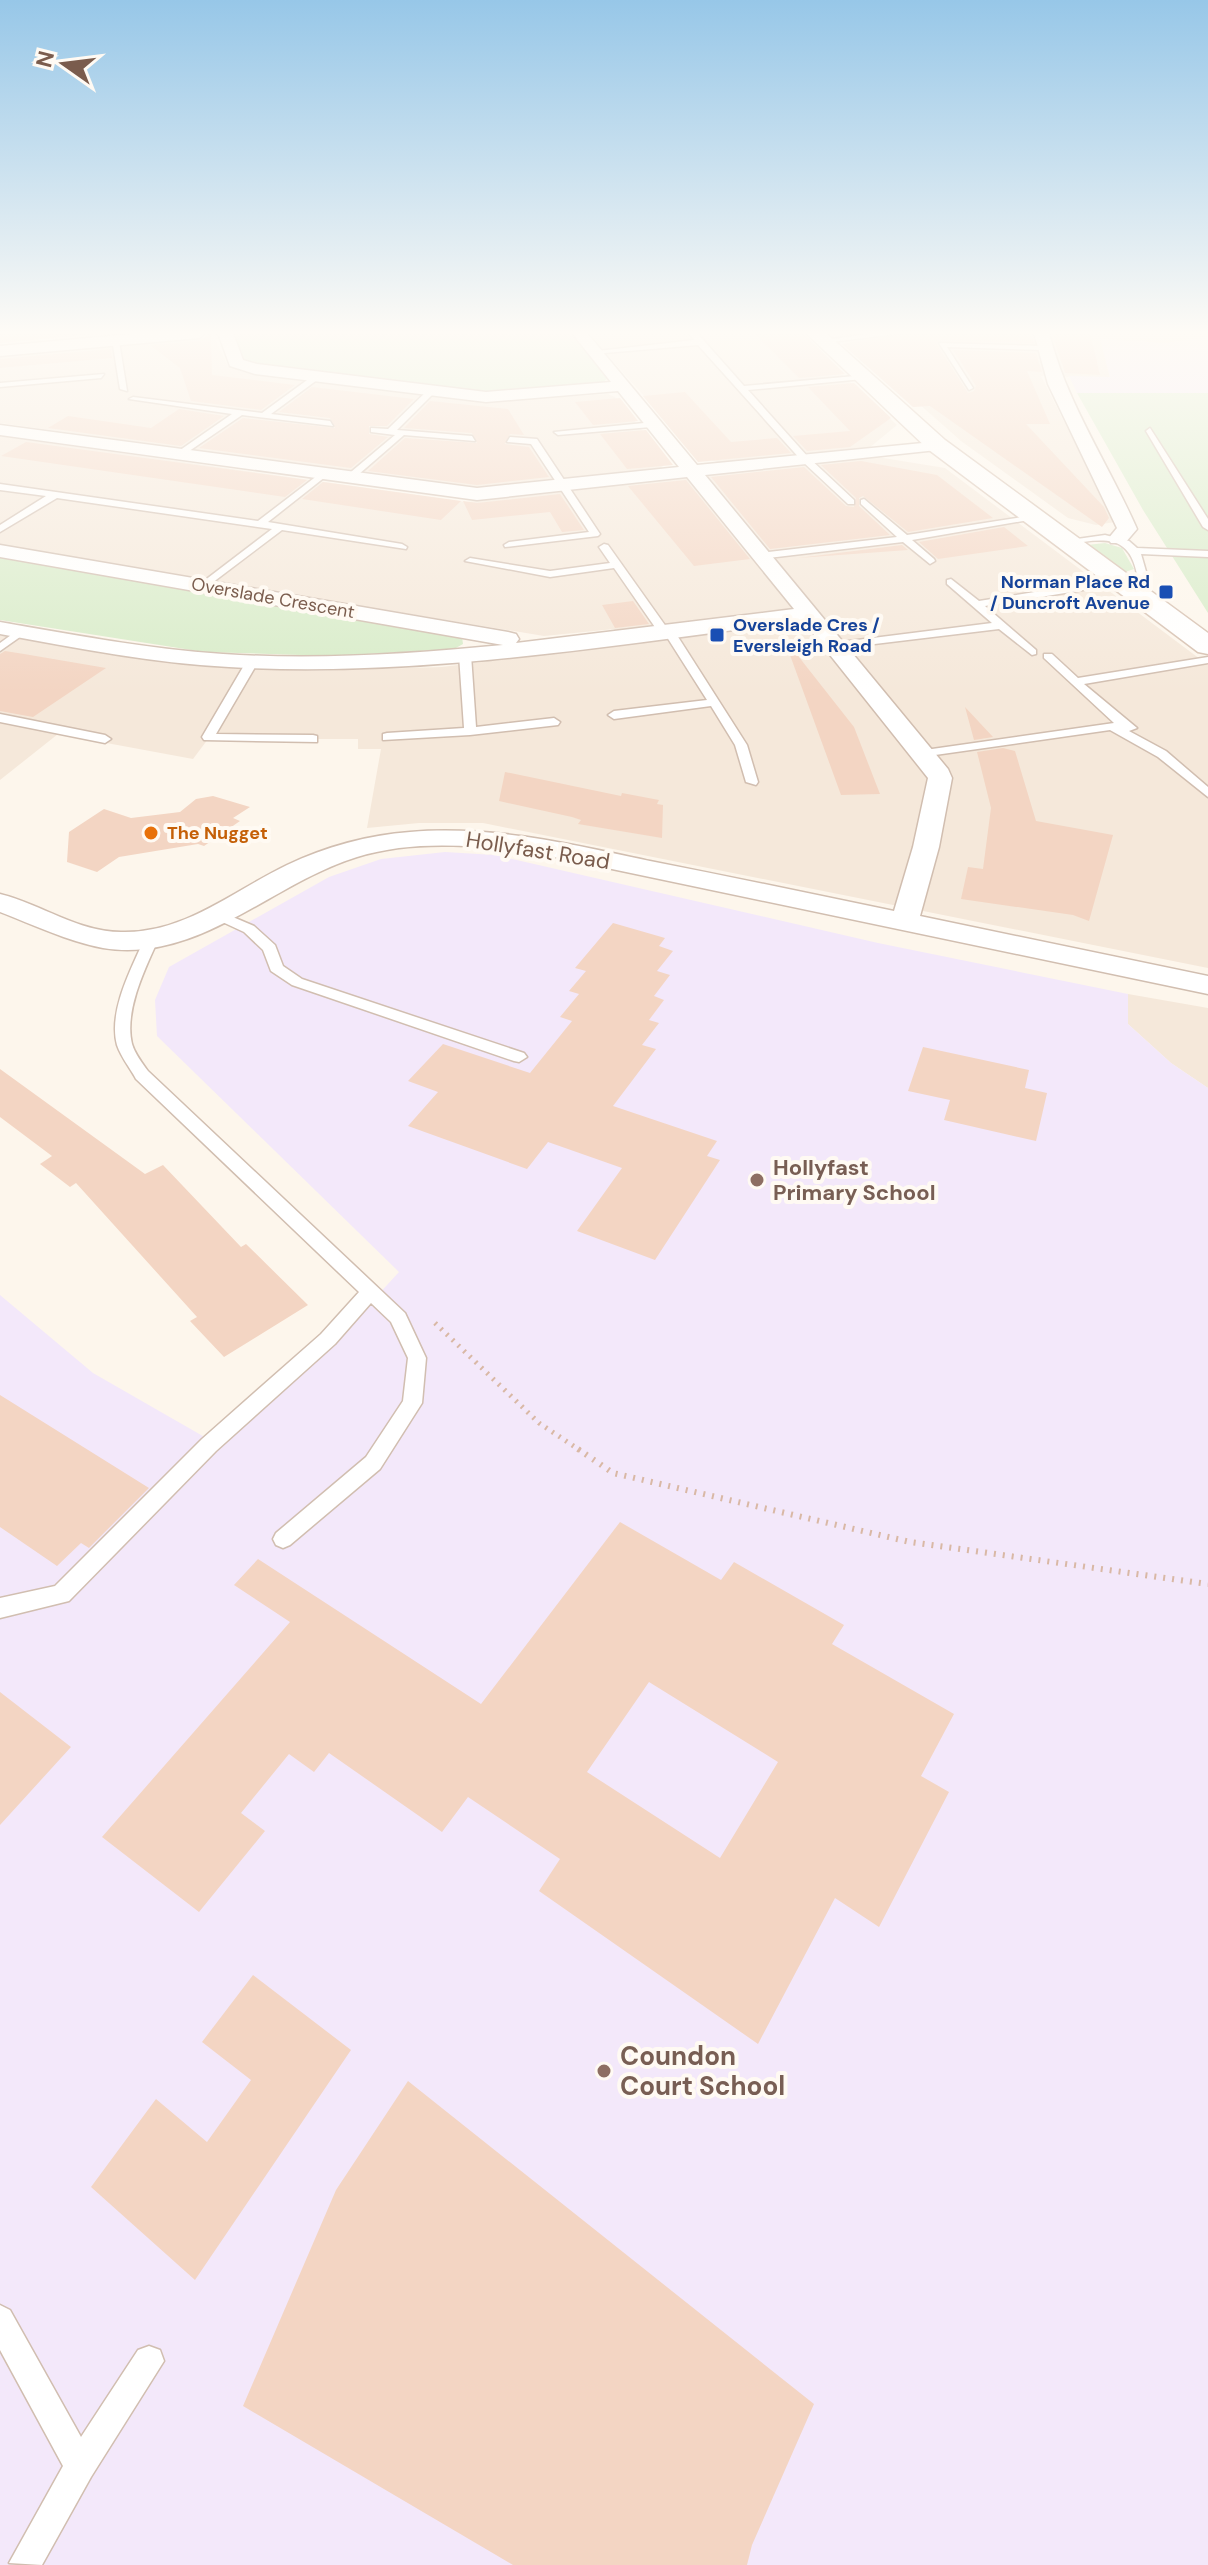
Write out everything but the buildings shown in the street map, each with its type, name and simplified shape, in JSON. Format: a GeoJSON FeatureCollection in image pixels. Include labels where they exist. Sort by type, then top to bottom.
{"type":"FeatureCollection","features":[{"type":"Feature","properties":{"kind":"street"},"geometry":{"type":"LineString","coordinates":[[163,453],[477,494],[864,453]]}},
{"type":"Feature","properties":{"kind":"street"},"geometry":{"type":"LineString","coordinates":[[676,453],[925,754],[940,778],[926,847],[904,924]]}},
{"type":"Feature","properties":{"kind":"street"},"geometry":{"type":"LineString","coordinates":[[947,453],[1208,646]]}},
{"type":"Feature","properties":{"kind":"street"},"geometry":{"type":"LineString","coordinates":[[1089,453],[1127,529],[1118,539]]}},
{"type":"Feature","properties":{"kind":"street","name":"Overslade Crescent"},"geometry":{"type":"LineString","coordinates":[[0,551],[546,645]]}},
{"type":"Feature","properties":{"kind":"street","name":"Overslade Crescent"},"geometry":{"type":"LineString","coordinates":[[11,630],[164,654],[252,662],[393,661],[806,614]]}},
{"type":"Feature","properties":{"kind":"street","name":"Hollyfast Road"},"geometry":{"type":"LineString","coordinates":[[0,902],[95,937],[120,941],[151,940],[177,935],[221,916],[277,881],[321,860],[399,840],[436,836],[475,837],[550,848],[1208,985]]}},
{"type":"Feature","properties":{"kind":"lane"},"geometry":{"type":"LineString","coordinates":[[179,455],[182,453]]}},
{"type":"Feature","properties":{"kind":"lane"},"geometry":{"type":"LineString","coordinates":[[348,479],[379,453]]}},
{"type":"Feature","properties":{"kind":"lane"},"geometry":{"type":"LineString","coordinates":[[509,545],[595,534],[542,453]]}},
{"type":"Feature","properties":{"kind":"lane"},"geometry":{"type":"LineString","coordinates":[[800,453],[851,502]]}},
{"type":"Feature","properties":{"kind":"lane"},"geometry":{"type":"LineString","coordinates":[[1163,453],[1208,527]]}},
{"type":"Feature","properties":{"kind":"lane"},"geometry":{"type":"LineString","coordinates":[[259,525],[322,475]]}},
{"type":"Feature","properties":{"kind":"lane"},"geometry":{"type":"LineString","coordinates":[[0,487],[402,547]]}},
{"type":"Feature","properties":{"kind":"lane"},"geometry":{"type":"LineString","coordinates":[[0,529],[56,494]]}},
{"type":"Feature","properties":{"kind":"lane"},"geometry":{"type":"LineString","coordinates":[[864,502],[930,561]]}},
{"type":"Feature","properties":{"kind":"lane"},"geometry":{"type":"LineString","coordinates":[[760,556],[1035,518]]}},
{"type":"Feature","properties":{"kind":"lane"},"geometry":{"type":"LineString","coordinates":[[204,586],[279,528]]}},
{"type":"Feature","properties":{"kind":"lane"},"geometry":{"type":"LineString","coordinates":[[1068,541],[1118,539],[1134,551],[1208,554]]}},
{"type":"Feature","properties":{"kind":"lane"},"geometry":{"type":"LineString","coordinates":[[604,547],[715,702],[741,745],[752,782]]}},
{"type":"Feature","properties":{"kind":"lane"},"geometry":{"type":"LineString","coordinates":[[980,604],[1125,584],[1142,575],[1134,551]]}},
{"type":"Feature","properties":{"kind":"lane"},"geometry":{"type":"LineString","coordinates":[[470,561],[550,574],[616,565]]}},
{"type":"Feature","properties":{"kind":"lane"},"geometry":{"type":"LineString","coordinates":[[951,582],[1032,652]]}},
{"type":"Feature","properties":{"kind":"lane"},"geometry":{"type":"LineString","coordinates":[[833,646],[1003,625]]}},
{"type":"Feature","properties":{"kind":"lane"},"geometry":{"type":"LineString","coordinates":[[0,648],[11,630]]}},
{"type":"Feature","properties":{"kind":"lane"},"geometry":{"type":"LineString","coordinates":[[465,655],[470,731]]}},
{"type":"Feature","properties":{"kind":"lane"},"geometry":{"type":"LineString","coordinates":[[1048,656],[1118,726],[1162,754],[1208,793]]}},
{"type":"Feature","properties":{"kind":"lane"},"geometry":{"type":"LineString","coordinates":[[1075,682],[1208,660]]}},
{"type":"Feature","properties":{"kind":"lane"},"geometry":{"type":"LineString","coordinates":[[252,662],[208,737],[313,739]]}},
{"type":"Feature","properties":{"kind":"lane"},"geometry":{"type":"LineString","coordinates":[[614,715],[715,702]]}},
{"type":"Feature","properties":{"kind":"lane"},"geometry":{"type":"LineString","coordinates":[[0,718],[105,739]]}},
{"type":"Feature","properties":{"kind":"lane"},"geometry":{"type":"LineString","coordinates":[[387,737],[554,722]]}},
{"type":"Feature","properties":{"kind":"lane"},"geometry":{"type":"LineString","coordinates":[[925,754],[1118,726],[1142,732]]}},
{"type":"Feature","properties":{"kind":"lane"},"geometry":{"type":"LineString","coordinates":[[221,916],[249,929],[270,948],[276,968],[297,982],[519,1057]]}},
{"type":"Feature","properties":{"kind":"lane"},"geometry":{"type":"LineString","coordinates":[[151,940],[133,981],[123,1038],[130,1057],[142,1075],[398,1318],[417,1358],[412,1403],[373,1463],[283,1539]]}},
{"type":"Feature","properties":{"kind":"lane"},"geometry":{"type":"LineString","coordinates":[[0,1608],[61,1594],[209,1445],[328,1339],[373,1294]]}},
{"type":"Feature","properties":{"kind":"lane"},"geometry":{"type":"LineString","coordinates":[[0,2320],[80,2466]]}},
{"type":"Feature","properties":{"kind":"lane"},"geometry":{"type":"LineString","coordinates":[[25,2563],[80,2466],[149,2361]]}},
{"type":"Feature","properties":{"kind":"path"},"geometry":{"type":"LineString","coordinates":[[430,1319],[539,1423],[613,1473],[910,1542],[1208,1584]]}},
{"type":"Feature","properties":{"kind":"shaded area"},"geometry":{"type":"Polygon","coordinates":[[[0,453],[118,453],[466,502],[877,457],[945,468],[1208,665],[1208,968],[483,823],[419,823],[367,828],[381,749],[358,749],[358,739],[208,739],[193,759],[58,734],[0,780],[0,634],[199,666],[310,671],[442,667],[627,644],[614,629],[544,636],[0,547],[0,453]]]}},
{"type":"Feature","properties":{"kind":"shaded area"},"geometry":{"type":"Polygon","coordinates":[[[216,453],[660,453],[668,462],[659,469],[480,489],[216,453]]]}},
{"type":"Feature","properties":{"kind":"shaded area"},"geometry":{"type":"Polygon","coordinates":[[[694,453],[823,453],[722,463],[698,457],[694,453]]]}},
{"type":"Feature","properties":{"kind":"shaded area"},"geometry":{"type":"Polygon","coordinates":[[[977,453],[1080,453],[1115,522],[1096,525],[1068,518],[977,453]]]}},
{"type":"Feature","properties":{"kind":"shaded area","name":"Coundon Court School"},"geometry":{"type":"Polygon","coordinates":[[[445,852],[495,855],[878,943],[1128,994],[1128,1024],[1171,1063],[1208,1088],[1208,2565],[0,2565],[0,1295],[93,1373],[208,1439],[376,1297],[399,1272],[157,1036],[155,1000],[169,967],[329,877],[381,859],[445,852]]]}},
{"type":"Feature","properties":{"kind":"shaded area"},"geometry":{"type":"Polygon","coordinates":[[[1128,994],[1208,1008],[1208,1088],[1171,1063],[1128,1024],[1128,994]]]}},
{"type":"Feature","properties":{"kind":"green space"},"geometry":{"type":"Polygon","coordinates":[[[1111,453],[1208,453],[1208,613],[1111,453]]]}},
{"type":"Feature","properties":{"kind":"green space"},"geometry":{"type":"Polygon","coordinates":[[[1105,543],[1122,548],[1134,569],[1125,572],[1087,545],[1105,543]]]}},
{"type":"Feature","properties":{"kind":"green space"},"geometry":{"type":"Polygon","coordinates":[[[0,557],[462,637],[463,644],[454,649],[333,656],[204,652],[0,620],[0,557]]]}},
{"type":"Feature","properties":{"kind":"place","name":"Norman Place Rd / Duncroft Avenue"},"geometry":{"type":"Point","coordinates":[1166,592]}},
{"type":"Feature","properties":{"kind":"place","name":"Overslade Cres / Eversleigh Road"},"geometry":{"type":"Point","coordinates":[717,635]}},
{"type":"Feature","properties":{"kind":"place","name":"The Nugget"},"geometry":{"type":"Point","coordinates":[151,833]}},
{"type":"Feature","properties":{"kind":"place","name":"Hollyfast Primary School"},"geometry":{"type":"Point","coordinates":[757,1180]}},
{"type":"Feature","properties":{"kind":"place","name":"Coundon Court School"},"geometry":{"type":"Point","coordinates":[604,2071]}}]}
